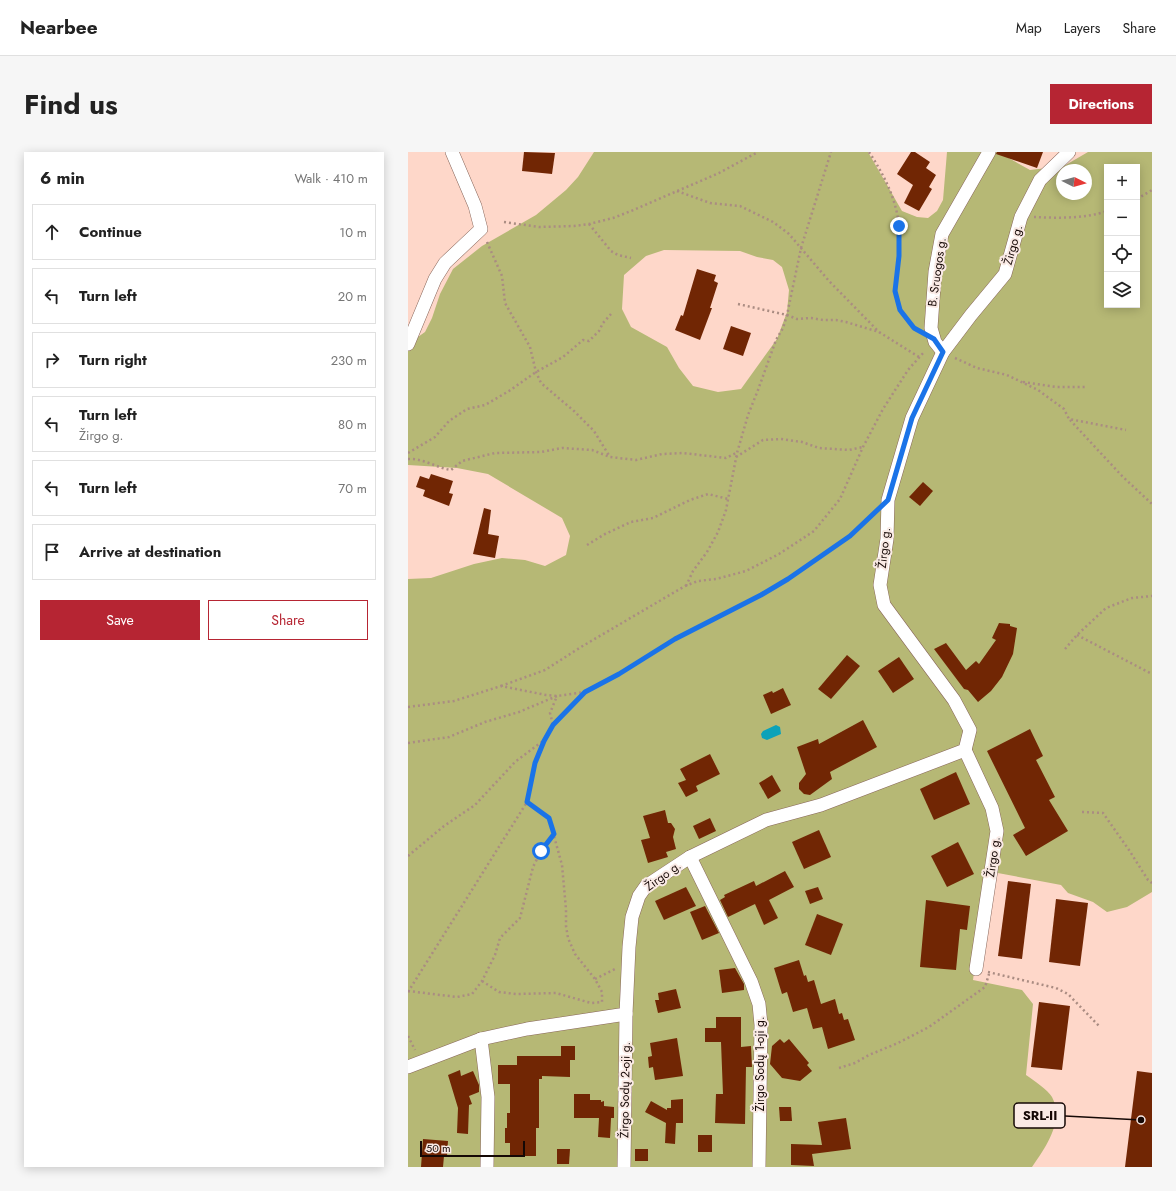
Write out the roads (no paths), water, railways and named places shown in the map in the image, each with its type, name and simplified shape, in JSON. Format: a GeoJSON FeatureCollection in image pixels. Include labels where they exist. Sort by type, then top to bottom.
{"type":"FeatureCollection","features":[{"type":"Feature","properties":{"kind":"street"},"geometry":{"type":"LineString","coordinates":[[408,344],[435,279],[445,263],[481,229],[475,206],[452,152]]}},
{"type":"Feature","properties":{"kind":"street","name":"B. Sruogos g."},"geometry":{"type":"LineString","coordinates":[[937,345],[931,328],[931,316],[935,272],[942,234],[990,152]]}},
{"type":"Feature","properties":{"kind":"street","name":"Žirgo g."},"geometry":{"type":"LineString","coordinates":[[976,969],[997,831],[992,808],[965,750],[970,730],[954,700],[884,605],[880,584],[887,539],[888,500],[912,418],[937,345],[971,314],[1005,274],[1021,217],[1040,180],[1069,152]]}},
{"type":"Feature","properties":{"kind":"street","name":"Žirgo g."},"geometry":{"type":"LineString","coordinates":[[626,1014],[632,917],[639,896],[646,886],[690,857],[766,820],[821,805],[965,750]]}},
{"type":"Feature","properties":{"kind":"street","name":"Žirgo Sodų 1-oji g."},"geometry":{"type":"LineString","coordinates":[[690,857],[751,981],[759,1004],[761,1025],[759,1167]]}},
{"type":"Feature","properties":{"kind":"street"},"geometry":{"type":"LineString","coordinates":[[408,1067],[481,1039],[527,1029],[626,1014]]}},
{"type":"Feature","properties":{"kind":"street","name":"Žirgo Sodų 2-oji g."},"geometry":{"type":"LineString","coordinates":[[624,1167],[626,1014]]}},
{"type":"Feature","properties":{"kind":"street"},"geometry":{"type":"LineString","coordinates":[[481,1039],[488,1097],[487,1167]]}},
{"type":"Feature","properties":{"kind":"water"},"geometry":{"type":"Polygon","coordinates":[[[776,725],[780,727],[781,734],[767,740],[762,738],[761,734],[763,731],[776,725]]]}},
{"type":"Feature","properties":{"kind":"place","name":"SRL-II"},"geometry":{"type":"Point","coordinates":[1141,1120]}}]}
